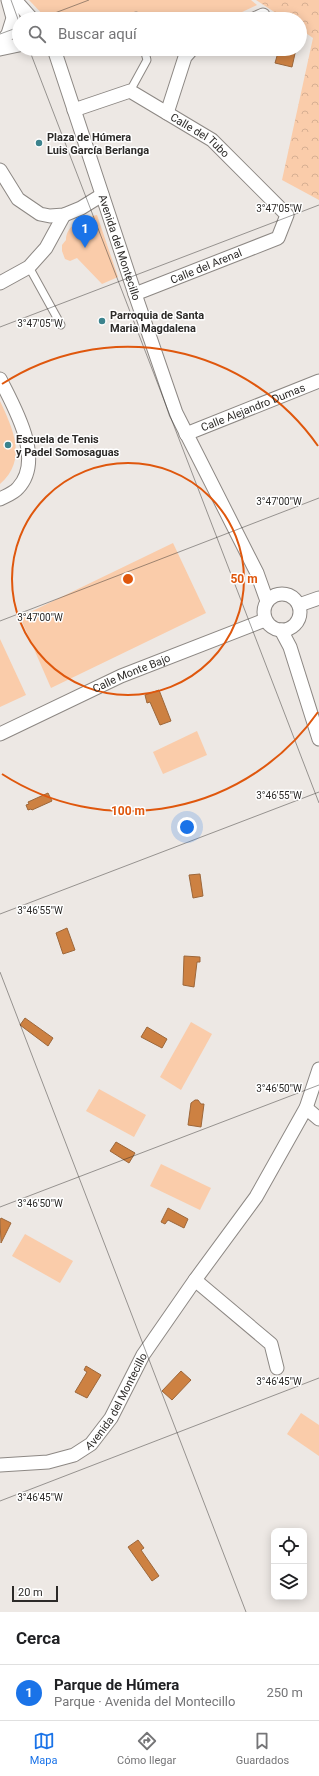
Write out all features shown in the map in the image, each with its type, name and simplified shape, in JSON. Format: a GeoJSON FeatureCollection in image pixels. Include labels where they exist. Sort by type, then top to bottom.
{"type":"FeatureCollection","features":[{"type":"Feature","properties":{"kind":"street"},"geometry":{"type":"LineString","coordinates":[[8,0],[12,14]]}},
{"type":"Feature","properties":{"kind":"street"},"geometry":{"type":"LineString","coordinates":[[15,0],[26,12]]}},
{"type":"Feature","properties":{"kind":"street"},"geometry":{"type":"LineString","coordinates":[[0,44],[8,34],[12,21]]}},
{"type":"Feature","properties":{"kind":"street"},"geometry":{"type":"LineString","coordinates":[[0,49],[12,46]]}},
{"type":"Feature","properties":{"kind":"street","name":"Avenida del Montecillo"},"geometry":{"type":"LineString","coordinates":[[56,56],[169,393],[186,434],[257,573],[272,598]]}},
{"type":"Feature","properties":{"kind":"street"},"geometry":{"type":"LineString","coordinates":[[167,113],[186,56]]}},
{"type":"Feature","properties":{"kind":"street"},"geometry":{"type":"LineString","coordinates":[[74,110],[130,91]]}},
{"type":"Feature","properties":{"kind":"street","name":"Calle del Tubo"},"geometry":{"type":"LineString","coordinates":[[130,91],[212,140],[287,215],[278,238]]}},
{"type":"Feature","properties":{"kind":"street"},"geometry":{"type":"LineString","coordinates":[[0,170],[18,199],[40,214],[50,216],[64,215],[81,208],[102,195]]}},
{"type":"Feature","properties":{"kind":"street"},"geometry":{"type":"LineString","coordinates":[[40,214],[45,223],[48,236],[46,248]]}},
{"type":"Feature","properties":{"kind":"street"},"geometry":{"type":"LineString","coordinates":[[0,283],[29,267],[46,248],[64,215]]}},
{"type":"Feature","properties":{"kind":"street","name":"Calle del Arenal"},"geometry":{"type":"LineString","coordinates":[[135,294],[278,238]]}},
{"type":"Feature","properties":{"kind":"street"},"geometry":{"type":"LineString","coordinates":[[0,379],[23,428],[28,446],[29,464],[18,488],[0,499]]}},
{"type":"Feature","properties":{"kind":"street","name":"Calle Alejandro Dumas"},"geometry":{"type":"LineString","coordinates":[[186,434],[319,381]]}},
{"type":"Feature","properties":{"kind":"street"},"geometry":{"type":"LineString","coordinates":[[289,595],[294,598],[299,605],[300,615],[287,628],[274,628],[265,620],[264,614],[272,598],[289,595]]}},
{"type":"Feature","properties":{"kind":"street"},"geometry":{"type":"LineString","coordinates":[[299,605],[319,598]]}},
{"type":"Feature","properties":{"kind":"street","name":"Calle Monte Bajo"},"geometry":{"type":"LineString","coordinates":[[0,734],[122,676],[265,620]]}},
{"type":"Feature","properties":{"kind":"street"},"geometry":{"type":"LineString","coordinates":[[287,628],[290,648],[319,738]]}},
{"type":"Feature","properties":{"kind":"street","name":"Avenida del Montecillo"},"geometry":{"type":"LineString","coordinates":[[0,1465],[48,1462],[74,1455],[91,1444],[111,1418],[143,1355],[195,1280],[256,1197],[306,1108],[319,1069]]}},
{"type":"Feature","properties":{"kind":"street"},"geometry":{"type":"LineString","coordinates":[[306,1108],[319,1120]]}},
{"type":"Feature","properties":{"kind":"street"},"geometry":{"type":"LineString","coordinates":[[195,1280],[271,1344],[277,1368]]}},
{"type":"Feature","properties":{"kind":"lane"},"geometry":{"type":"LineString","coordinates":[[130,91],[147,60],[146,56]]}},
{"type":"Feature","properties":{"kind":"lane"},"geometry":{"type":"LineString","coordinates":[[29,267],[61,325]]}},
{"type":"Feature","properties":{"kind":"green space"},"geometry":{"type":"Polygon","coordinates":[[[29,0],[251,0],[257,5],[242,12],[40,12],[29,0]]]}},
{"type":"Feature","properties":{"kind":"green space"},"geometry":{"type":"Polygon","coordinates":[[[256,0],[319,0],[319,200],[282,180],[313,38],[307,34],[307,12],[274,12],[256,0]]]}},
{"type":"Feature","properties":{"kind":"green space"},"geometry":{"type":"Polygon","coordinates":[[[97,215],[118,277],[102,284],[77,258],[70,261],[65,259],[62,251],[62,245],[66,240],[67,234],[72,226],[81,220],[97,215]]]}},
{"type":"Feature","properties":{"kind":"green space","name":"Escuela de Tenis y Padel Somosaguas"},"geometry":{"type":"Polygon","coordinates":[[[0,401],[13,433],[16,455],[14,465],[9,475],[0,484],[0,401]]]}},
{"type":"Feature","properties":{"kind":"green space"},"geometry":{"type":"Polygon","coordinates":[[[173,543],[206,613],[51,688],[20,617],[173,543]]]}},
{"type":"Feature","properties":{"kind":"green space"},"geometry":{"type":"Polygon","coordinates":[[[0,639],[26,695],[0,707],[0,639]]]}},
{"type":"Feature","properties":{"kind":"green space"},"geometry":{"type":"Polygon","coordinates":[[[197,731],[207,755],[163,774],[153,752],[197,731]]]}},
{"type":"Feature","properties":{"kind":"green space"},"geometry":{"type":"Polygon","coordinates":[[[191,1022],[212,1034],[181,1090],[160,1077],[191,1022]]]}},
{"type":"Feature","properties":{"kind":"green space"},"geometry":{"type":"Polygon","coordinates":[[[99,1089],[146,1115],[134,1137],[86,1111],[99,1089]]]}},
{"type":"Feature","properties":{"kind":"green space"},"geometry":{"type":"Polygon","coordinates":[[[161,1164],[211,1188],[200,1210],[150,1186],[161,1164]]]}},
{"type":"Feature","properties":{"kind":"green space"},"geometry":{"type":"Polygon","coordinates":[[[25,1234],[73,1261],[60,1283],[12,1256],[25,1234]]]}},
{"type":"Feature","properties":{"kind":"green space"},"geometry":{"type":"Polygon","coordinates":[[[301,1413],[319,1425],[319,1456],[287,1434],[301,1413]]]}},
{"type":"Feature","properties":{"kind":"shaded area"},"geometry":{"type":"Polygon","coordinates":[[[277,56],[294,56],[292,67],[275,63],[277,56]]]}},
{"type":"Feature","properties":{"kind":"shaded area"},"geometry":{"type":"Polygon","coordinates":[[[159,690],[171,721],[160,725],[150,702],[147,703],[145,695],[159,690]]]}},
{"type":"Feature","properties":{"kind":"shaded area"},"geometry":{"type":"Polygon","coordinates":[[[48,793],[52,801],[32,810],[28,810],[26,805],[29,804],[28,802],[48,793]]]}},
{"type":"Feature","properties":{"kind":"shaded area"},"geometry":{"type":"Polygon","coordinates":[[[200,874],[203,896],[193,898],[189,875],[200,874]]]}},
{"type":"Feature","properties":{"kind":"shaded area"},"geometry":{"type":"Polygon","coordinates":[[[67,928],[75,950],[63,954],[56,933],[67,928]]]}},
{"type":"Feature","properties":{"kind":"shaded area"},"geometry":{"type":"Polygon","coordinates":[[[184,956],[200,957],[200,962],[197,962],[194,987],[183,985],[184,956]]]}},
{"type":"Feature","properties":{"kind":"shaded area"},"geometry":{"type":"Polygon","coordinates":[[[25,1018],[53,1038],[48,1046],[20,1025],[25,1018]]]}},
{"type":"Feature","properties":{"kind":"shaded area"},"geometry":{"type":"Polygon","coordinates":[[[147,1027],[167,1039],[162,1048],[141,1037],[147,1027]]]}},
{"type":"Feature","properties":{"kind":"shaded area"},"geometry":{"type":"Polygon","coordinates":[[[198,1100],[201,1104],[204,1104],[201,1127],[188,1125],[191,1103],[198,1100]]]}},
{"type":"Feature","properties":{"kind":"shaded area"},"geometry":{"type":"Polygon","coordinates":[[[116,1142],[135,1153],[129,1163],[110,1151],[116,1142]]]}},
{"type":"Feature","properties":{"kind":"shaded area"},"geometry":{"type":"Polygon","coordinates":[[[168,1208],[188,1219],[184,1228],[168,1220],[165,1224],[161,1222],[168,1208]]]}},
{"type":"Feature","properties":{"kind":"shaded area"},"geometry":{"type":"Polygon","coordinates":[[[1,1218],[11,1223],[1,1243],[0,1220],[1,1218]]]}},
{"type":"Feature","properties":{"kind":"shaded area"},"geometry":{"type":"Polygon","coordinates":[[[86,1366],[101,1375],[87,1398],[75,1392],[87,1372],[84,1370],[86,1366]]]}},
{"type":"Feature","properties":{"kind":"shaded area"},"geometry":{"type":"Polygon","coordinates":[[[181,1371],[191,1380],[172,1400],[162,1391],[181,1371]]]}},
{"type":"Feature","properties":{"kind":"shaded area"},"geometry":{"type":"Polygon","coordinates":[[[138,1540],[144,1548],[141,1550],[159,1576],[152,1581],[128,1547],[138,1540]]]}},
{"type":"Feature","properties":{"kind":"place","name":"Plaza de Húmera Luis García Berlanga"},"geometry":{"type":"Point","coordinates":[39,143]}},
{"type":"Feature","properties":{"kind":"place","name":"Parque de Húmera"},"geometry":{"type":"Point","coordinates":[85,248]}},
{"type":"Feature","properties":{"kind":"place","name":"Parroquia de Santa Maria Magdalena"},"geometry":{"type":"Point","coordinates":[102,321]}},
{"type":"Feature","properties":{"kind":"place","name":"Escuela de Tenis y Padel Somosaguas"},"geometry":{"type":"Point","coordinates":[8,445]}}]}
